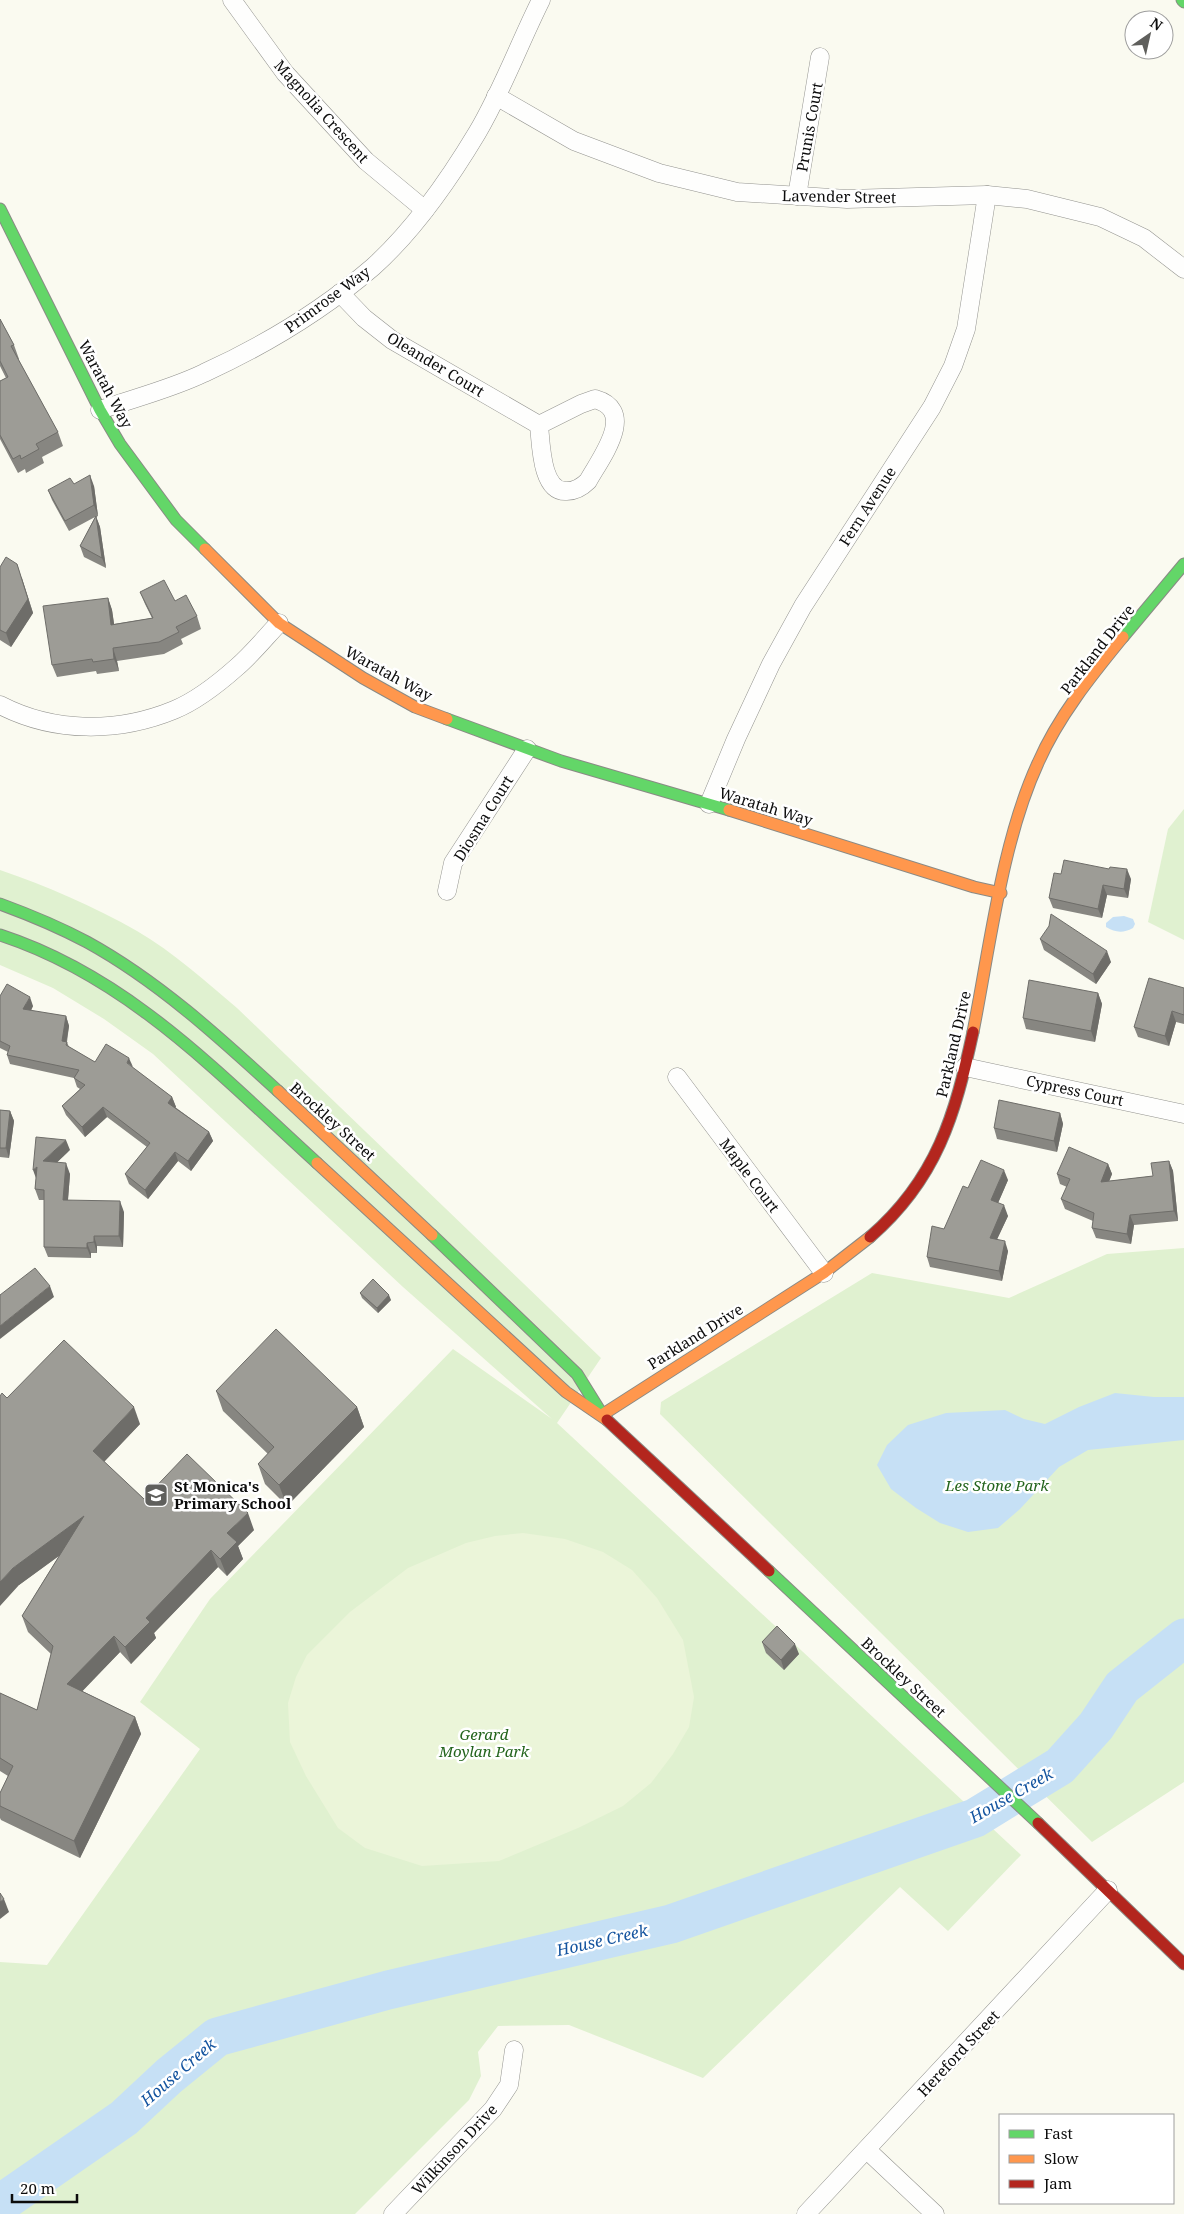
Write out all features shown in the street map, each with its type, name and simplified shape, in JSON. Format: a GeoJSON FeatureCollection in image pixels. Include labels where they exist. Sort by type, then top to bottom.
{"type":"FeatureCollection","features":[{"type":"Feature","properties":{"kind":"main road","name":"Waratah Way"},"geometry":{"type":"LineString","coordinates":[[0,209],[100,410],[120,444],[176,520],[279,623],[363,678],[414,707],[561,761],[709,804],[974,887],[1000,893]]}},
{"type":"Feature","properties":{"kind":"main road","name":"Parkland Drive"},"geometry":{"type":"LineString","coordinates":[[602,1414],[843,1261],[889,1221],[914,1192],[935,1157],[952,1114],[965,1067],[1000,893],[1026,790],[1040,758],[1062,719],[1103,664],[1184,564]]}},
{"type":"Feature","properties":{"kind":"main road","name":"Brockley Street"},"geometry":{"type":"LineString","coordinates":[[0,904],[66,931],[113,957],[157,986],[199,1019],[345,1170],[566,1392],[602,1414],[1042,1826],[1184,1964]]}},
{"type":"Feature","properties":{"kind":"main road","name":"Brockley Street"},"geometry":{"type":"LineString","coordinates":[[0,935],[39,949],[100,981],[127,997],[178,1036],[345,1170],[577,1374],[602,1414]]}},
{"type":"Feature","properties":{"kind":"street","name":"Magnolia Crescent"},"geometry":{"type":"LineString","coordinates":[[232,0],[285,73],[366,161],[425,210]]}},
{"type":"Feature","properties":{"kind":"street","name":"Primrose Way"},"geometry":{"type":"LineString","coordinates":[[100,410],[202,374],[282,332],[340,293],[374,266],[425,210],[477,133],[540,0]]}},
{"type":"Feature","properties":{"kind":"street","name":"Prunis Court"},"geometry":{"type":"LineString","coordinates":[[797,196],[820,57]]}},
{"type":"Feature","properties":{"kind":"street","name":"Lavender Street"},"geometry":{"type":"LineString","coordinates":[[496,96],[574,141],[659,173],[737,192],[847,199],[987,195],[1027,199],[1100,217],[1144,238],[1184,269]]}},
{"type":"Feature","properties":{"kind":"street","name":"Fern Avenue"},"geometry":{"type":"LineString","coordinates":[[709,804],[736,739],[771,664],[803,606],[932,407],[953,366],[966,328],[987,195]]}},
{"type":"Feature","properties":{"kind":"street","name":"Oleander Court"},"geometry":{"type":"LineString","coordinates":[[340,293],[364,318],[392,340],[539,425]]}},
{"type":"Feature","properties":{"kind":"street"},"geometry":{"type":"LineString","coordinates":[[596,399],[608,405],[616,418],[615,430],[588,481],[583,486],[564,492],[557,488],[547,477],[539,425],[581,404],[596,399]]}},
{"type":"Feature","properties":{"kind":"street"},"geometry":{"type":"LineString","coordinates":[[0,705],[20,715],[72,726],[101,727],[135,723],[175,710],[208,690],[238,666],[279,623]]}},
{"type":"Feature","properties":{"kind":"street","name":"Diosma Court"},"geometry":{"type":"LineString","coordinates":[[446,891],[453,863],[527,748]]}},
{"type":"Feature","properties":{"kind":"street","name":"Cypress Court"},"geometry":{"type":"LineString","coordinates":[[965,1067],[1184,1114]]}},
{"type":"Feature","properties":{"kind":"street","name":"Maple Court"},"geometry":{"type":"LineString","coordinates":[[677,1077],[824,1273]]}},
{"type":"Feature","properties":{"kind":"street","name":"Hereford Street"},"geometry":{"type":"LineString","coordinates":[[806,2214],[1108,1890]]}},
{"type":"Feature","properties":{"kind":"street","name":"Wilkinson Drive"},"geometry":{"type":"LineString","coordinates":[[393,2214],[493,2109],[508,2085],[514,2050]]}},
{"type":"Feature","properties":{"kind":"street"},"geometry":{"type":"LineString","coordinates":[[867,2150],[935,2214]]}},
{"type":"Feature","properties":{"kind":"green space"},"geometry":{"type":"Polygon","coordinates":[[[1184,809],[1184,940],[1148,922],[1168,829],[1184,809]]]}},
{"type":"Feature","properties":{"kind":"green space","name":"Gerard Moylan Park"},"geometry":{"type":"Polygon","coordinates":[[[0,870],[104,913],[150,939],[188,967],[237,1008],[601,1358],[557,1423],[1021,1855],[948,1931],[900,1887],[703,2078],[569,2025],[498,2026],[478,2052],[481,2076],[469,2100],[355,2214],[0,2214],[0,1962],[47,1965],[200,1749],[140,1702],[210,1599],[453,1349],[552,1419],[403,1287],[153,1054],[104,1019],[53,988],[0,965],[0,870]]]}},
{"type":"Feature","properties":{"kind":"green space","name":"Les Stone Park"},"geometry":{"type":"Polygon","coordinates":[[[1184,1248],[1184,1782],[1092,1842],[660,1414],[661,1402],[872,1273],[1009,1298],[1107,1254],[1184,1248]]]}},
{"type":"Feature","properties":{"kind":"green space"},"geometry":{"type":"Polygon","coordinates":[[[523,1533],[565,1539],[603,1552],[632,1570],[657,1598],[683,1640],[694,1697],[689,1727],[673,1754],[651,1783],[623,1806],[578,1828],[499,1861],[422,1866],[365,1848],[338,1828],[306,1776],[290,1742],[288,1703],[296,1677],[307,1655],[350,1612],[408,1568],[466,1543],[495,1536],[523,1533]]]}},
{"type":"Feature","properties":{"kind":"water"},"geometry":{"type":"Polygon","coordinates":[[[1124,916],[1133,919],[1135,924],[1133,928],[1119,932],[1106,927],[1106,923],[1113,917],[1124,916]]]}},
{"type":"Feature","properties":{"kind":"water"},"geometry":{"type":"Polygon","coordinates":[[[1115,1393],[1154,1397],[1184,1397],[1184,1440],[1088,1450],[1059,1467],[1020,1509],[998,1528],[968,1532],[940,1523],[891,1489],[877,1465],[887,1445],[908,1425],[946,1413],[1005,1410],[1024,1419],[1045,1424],[1079,1407],[1115,1393]]]}},
{"type":"Feature","properties":{"kind":"building"},"geometry":{"type":"Polygon","coordinates":[[[0,319],[14,345],[11,346],[58,432],[36,444],[39,449],[21,459],[20,455],[13,459],[0,435],[0,381],[8,377],[0,361],[0,319]]]}},
{"type":"Feature","properties":{"kind":"building"},"geometry":{"type":"Polygon","coordinates":[[[90,475],[94,505],[65,521],[48,490],[70,478],[74,484],[90,475]]]}},
{"type":"Feature","properties":{"kind":"building"},"geometry":{"type":"Polygon","coordinates":[[[96,516],[102,558],[80,546],[96,516]]]}},
{"type":"Feature","properties":{"kind":"building"},"geometry":{"type":"Polygon","coordinates":[[[6,557],[17,564],[28,599],[6,633],[0,630],[0,567],[6,557]]]}},
{"type":"Feature","properties":{"kind":"building"},"geometry":{"type":"Polygon","coordinates":[[[164,580],[175,601],[186,595],[197,616],[176,627],[179,632],[159,642],[113,648],[114,659],[93,662],[92,659],[52,665],[43,606],[108,598],[111,625],[153,618],[140,592],[164,580]]]}},
{"type":"Feature","properties":{"kind":"building"},"geometry":{"type":"Polygon","coordinates":[[[1064,860],[1109,869],[1110,867],[1127,869],[1124,889],[1103,885],[1098,909],[1049,898],[1054,873],[1061,874],[1064,860]]]}},
{"type":"Feature","properties":{"kind":"building"},"geometry":{"type":"Polygon","coordinates":[[[1051,914],[1107,951],[1093,974],[1040,939],[1049,926],[1051,914]]]}},
{"type":"Feature","properties":{"kind":"building"},"geometry":{"type":"Polygon","coordinates":[[[1149,978],[1184,988],[1184,1015],[1172,1011],[1165,1036],[1134,1027],[1149,978]]]}},
{"type":"Feature","properties":{"kind":"building"},"geometry":{"type":"Polygon","coordinates":[[[1029,980],[1098,993],[1091,1031],[1023,1018],[1029,980]]]}},
{"type":"Feature","properties":{"kind":"building"},"geometry":{"type":"Polygon","coordinates":[[[7,984],[30,997],[23,1009],[66,1016],[62,1041],[67,1042],[66,1045],[95,1062],[106,1044],[129,1058],[127,1063],[172,1097],[168,1103],[209,1132],[188,1161],[175,1152],[145,1190],[125,1174],[150,1143],[103,1107],[82,1127],[62,1106],[85,1085],[74,1078],[79,1070],[7,1055],[10,1046],[0,1041],[0,996],[7,984]]]}},
{"type":"Feature","properties":{"kind":"building"},"geometry":{"type":"Polygon","coordinates":[[[999,1100],[1060,1113],[1054,1141],[994,1128],[999,1100]]]}},
{"type":"Feature","properties":{"kind":"building"},"geometry":{"type":"Polygon","coordinates":[[[0,1110],[10,1111],[6,1148],[0,1148],[0,1110]]]}},
{"type":"Feature","properties":{"kind":"building"},"geometry":{"type":"Polygon","coordinates":[[[36,1137],[66,1140],[43,1161],[66,1163],[63,1200],[120,1201],[119,1236],[94,1236],[94,1242],[87,1243],[87,1248],[44,1247],[44,1190],[35,1189],[37,1167],[33,1170],[36,1137]]]}},
{"type":"Feature","properties":{"kind":"building"},"geometry":{"type":"Polygon","coordinates":[[[1069,1147],[1108,1164],[1101,1182],[1153,1176],[1151,1163],[1169,1161],[1174,1211],[1130,1215],[1127,1234],[1092,1228],[1094,1213],[1061,1199],[1070,1179],[1057,1174],[1069,1147]]]}},
{"type":"Feature","properties":{"kind":"building"},"geometry":{"type":"Polygon","coordinates":[[[981,1160],[1004,1170],[991,1200],[1004,1205],[990,1238],[1005,1241],[999,1271],[927,1257],[932,1226],[944,1229],[963,1186],[968,1188],[981,1160]]]}},
{"type":"Feature","properties":{"kind":"building"},"geometry":{"type":"Polygon","coordinates":[[[35,1268],[50,1286],[0,1326],[0,1295],[35,1268]]]}},
{"type":"Feature","properties":{"kind":"building"},"geometry":{"type":"Polygon","coordinates":[[[373,1279],[389,1295],[377,1308],[360,1293],[373,1279]]]}},
{"type":"Feature","properties":{"kind":"building"},"geometry":{"type":"Polygon","coordinates":[[[276,1329],[357,1407],[279,1485],[258,1464],[274,1447],[216,1391],[276,1329]]]}},
{"type":"Feature","properties":{"kind":"building"},"geometry":{"type":"Polygon","coordinates":[[[64,1340],[134,1407],[93,1451],[144,1499],[187,1454],[248,1513],[227,1533],[237,1542],[220,1559],[211,1550],[146,1618],[150,1622],[125,1647],[114,1636],[67,1684],[135,1717],[74,1841],[0,1806],[0,1793],[13,1766],[0,1758],[0,1693],[37,1710],[53,1646],[22,1616],[84,1516],[13,1568],[0,1582],[0,1396],[2,1393],[7,1398],[64,1340]]]}},
{"type":"Feature","properties":{"kind":"building"},"geometry":{"type":"Polygon","coordinates":[[[777,1626],[795,1644],[781,1660],[762,1642],[777,1626]]]}},
{"type":"Feature","properties":{"kind":"building"},"geometry":{"type":"Polygon","coordinates":[[[0,1893],[4,1899],[0,1902],[0,1893]]]}},
{"type":"Feature","properties":{"kind":"waterway","name":"House Creek"},"geometry":{"type":"LineString","coordinates":[[0,2204],[124,2118],[169,2076],[217,2037],[388,1990],[671,1924],[975,1818],[1060,1766],[1096,1726],[1122,1687],[1184,1638]]}},
{"type":"Feature","properties":{"kind":"traffic: fast"},"geometry":{"type":"LineString","coordinates":[[0,209],[100,410],[120,444],[176,520],[205,549]]}},
{"type":"Feature","properties":{"kind":"traffic: fast"},"geometry":{"type":"LineString","coordinates":[[1123,637],[1184,564]]}},
{"type":"Feature","properties":{"kind":"traffic: fast"},"geometry":{"type":"LineString","coordinates":[[447,719],[561,761],[729,810]]}},
{"type":"Feature","properties":{"kind":"traffic: fast"},"geometry":{"type":"LineString","coordinates":[[0,904],[87,942],[113,957],[187,1011],[278,1091]]}},
{"type":"Feature","properties":{"kind":"traffic: fast"},"geometry":{"type":"LineString","coordinates":[[0,935],[47,953],[90,976],[131,1002],[208,1063],[317,1163]]}},
{"type":"Feature","properties":{"kind":"traffic: fast"},"geometry":{"type":"LineString","coordinates":[[432,1235],[577,1374],[600,1411]]}},
{"type":"Feature","properties":{"kind":"traffic: fast"},"geometry":{"type":"LineString","coordinates":[[769,1571],[1038,1823]]}},
{"type":"Feature","properties":{"kind":"traffic: slow"},"geometry":{"type":"LineString","coordinates":[[205,549],[279,623],[363,678],[415,707],[447,719]]}},
{"type":"Feature","properties":{"kind":"traffic: slow"},"geometry":{"type":"LineString","coordinates":[[973,1032],[998,894],[1015,826],[1026,793],[1055,729],[1087,682],[1123,637]]}},
{"type":"Feature","properties":{"kind":"traffic: slow"},"geometry":{"type":"LineString","coordinates":[[729,810],[974,887],[1001,893]]}},
{"type":"Feature","properties":{"kind":"traffic: slow"},"geometry":{"type":"LineString","coordinates":[[278,1091],[432,1235]]}},
{"type":"Feature","properties":{"kind":"traffic: slow"},"geometry":{"type":"LineString","coordinates":[[317,1163],[566,1392],[607,1420]]}},
{"type":"Feature","properties":{"kind":"traffic: slow"},"geometry":{"type":"LineString","coordinates":[[602,1415],[825,1272],[870,1237]]}},
{"type":"Feature","properties":{"kind":"traffic: jam"},"geometry":{"type":"LineString","coordinates":[[870,1237],[893,1215],[912,1192],[940,1144],[959,1091],[973,1032]]}},
{"type":"Feature","properties":{"kind":"traffic: jam"},"geometry":{"type":"LineString","coordinates":[[607,1420],[769,1571]]}},
{"type":"Feature","properties":{"kind":"traffic: jam"},"geometry":{"type":"LineString","coordinates":[[1038,1823],[1184,1964]]}},
{"type":"Feature","properties":{"kind":"place","name":"St Monica's Primary School"},"geometry":{"type":"Point","coordinates":[156,1495]}}]}
